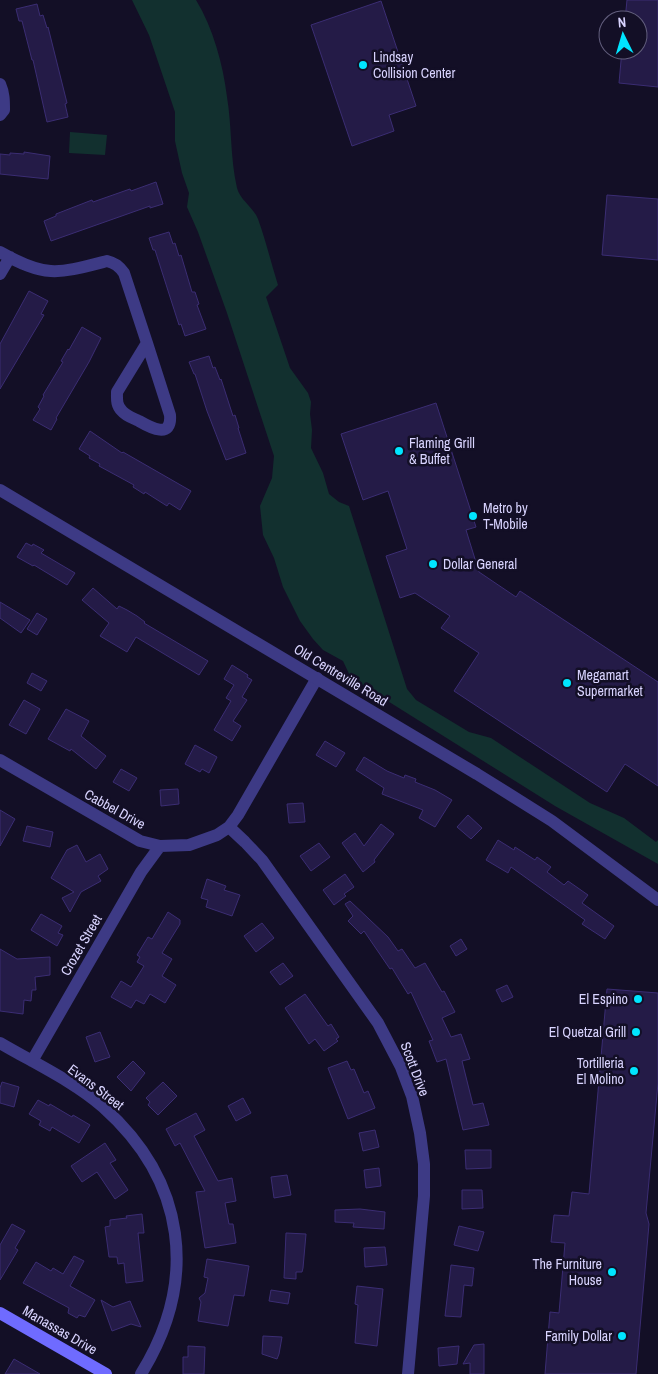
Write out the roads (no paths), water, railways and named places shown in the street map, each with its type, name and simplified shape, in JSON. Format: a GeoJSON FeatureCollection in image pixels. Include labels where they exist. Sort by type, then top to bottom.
{"type":"FeatureCollection","features":[{"type":"Feature","properties":{"kind":"main road","name":"Manassas Drive"},"geometry":{"type":"LineString","coordinates":[[0,1313],[106,1374]]}},
{"type":"Feature","properties":{"kind":"street"},"geometry":{"type":"LineString","coordinates":[[0,84],[4,96],[4,110],[0,114]]}},
{"type":"Feature","properties":{"kind":"street"},"geometry":{"type":"LineString","coordinates":[[0,274],[5,255],[31,268],[58,272],[107,261],[114,263],[124,273],[147,343],[170,415],[171,421],[163,430],[155,430],[125,414],[120,410],[116,401],[117,392],[147,343]]}},
{"type":"Feature","properties":{"kind":"street","name":"Old Centreville Road"},"geometry":{"type":"LineString","coordinates":[[0,490],[317,678],[552,821],[658,900]]}},
{"type":"Feature","properties":{"kind":"street","name":"Cabbel Drive"},"geometry":{"type":"LineString","coordinates":[[0,760],[140,841],[160,846],[190,844],[217,835],[238,815],[317,678]]}},
{"type":"Feature","properties":{"kind":"street","name":"Scott Drive"},"geometry":{"type":"LineString","coordinates":[[228,826],[262,860],[378,1023],[401,1067],[412,1096],[424,1164],[424,1196],[408,1374]]}},
{"type":"Feature","properties":{"kind":"street","name":"Crozet Street"},"geometry":{"type":"LineString","coordinates":[[32,1061],[141,872],[160,846]]}},
{"type":"Feature","properties":{"kind":"street","name":"Evans Street"},"geometry":{"type":"LineString","coordinates":[[0,1043],[80,1090],[102,1106],[123,1126],[150,1163],[162,1186],[170,1206],[176,1232],[176,1281],[172,1303],[162,1334],[141,1374]]}},
{"type":"Feature","properties":{"kind":"place","name":"Lindsay Collision Center"},"geometry":{"type":"Point","coordinates":[363,65]}},
{"type":"Feature","properties":{"kind":"place","name":"Flaming Grill & Buffet"},"geometry":{"type":"Point","coordinates":[399,451]}},
{"type":"Feature","properties":{"kind":"place","name":"Metro by T-Mobile"},"geometry":{"type":"Point","coordinates":[473,516]}},
{"type":"Feature","properties":{"kind":"place","name":"Dollar General"},"geometry":{"type":"Point","coordinates":[433,564]}},
{"type":"Feature","properties":{"kind":"place","name":"Megamart Supermarket"},"geometry":{"type":"Point","coordinates":[567,683]}},
{"type":"Feature","properties":{"kind":"place","name":"El Espino"},"geometry":{"type":"Point","coordinates":[638,999]}},
{"type":"Feature","properties":{"kind":"place","name":"El Quetzal Grill"},"geometry":{"type":"Point","coordinates":[636,1032]}},
{"type":"Feature","properties":{"kind":"place","name":"Tortilleria El Molino"},"geometry":{"type":"Point","coordinates":[634,1071]}},
{"type":"Feature","properties":{"kind":"place","name":"The Furniture House"},"geometry":{"type":"Point","coordinates":[612,1272]}},
{"type":"Feature","properties":{"kind":"place","name":"Family Dollar"},"geometry":{"type":"Point","coordinates":[622,1336]}}]}
